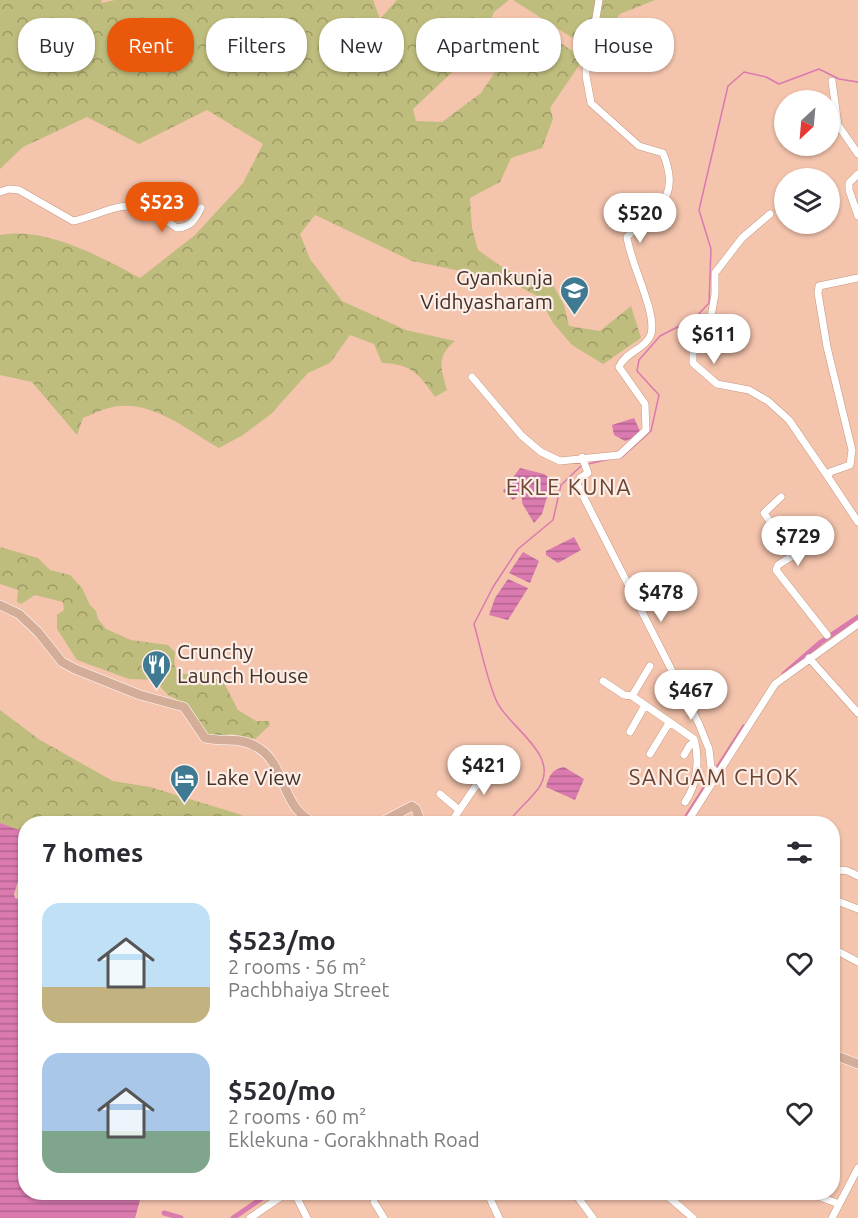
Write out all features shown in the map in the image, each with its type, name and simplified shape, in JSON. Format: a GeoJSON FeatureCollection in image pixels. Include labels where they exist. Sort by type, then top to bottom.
{"type":"FeatureCollection","features":[{"type":"Feature","properties":{"kind":"main road"},"geometry":{"type":"LineString","coordinates":[[0,605],[19,614],[38,632],[62,662],[140,694],[184,707],[206,738],[237,740],[270,756],[289,799],[308,816]]}},
{"type":"Feature","properties":{"kind":"main road"},"geometry":{"type":"LineString","coordinates":[[393,816],[412,806],[418,816]]}},
{"type":"Feature","properties":{"kind":"main road"},"geometry":{"type":"LineString","coordinates":[[840,1057],[858,1064]]}},
{"type":"Feature","properties":{"kind":"street"},"geometry":{"type":"LineString","coordinates":[[472,377],[522,436],[541,452],[560,460],[619,454],[646,430],[645,404],[619,367],[622,359],[646,341],[651,333],[649,311],[640,280],[633,266],[627,237],[665,203],[670,184],[663,153],[639,146],[591,103],[586,76],[586,38],[595,24],[599,0]]}},
{"type":"Feature","properties":{"kind":"street"},"geometry":{"type":"LineString","coordinates":[[832,81],[838,125],[858,154]]}},
{"type":"Feature","properties":{"kind":"street"},"geometry":{"type":"LineString","coordinates":[[858,174],[849,183],[849,190],[858,216]]}},
{"type":"Feature","properties":{"kind":"street"},"geometry":{"type":"LineString","coordinates":[[0,192],[9,189],[19,190],[73,221],[121,207],[135,206],[154,213],[177,228],[185,228],[192,224],[201,208]]}},
{"type":"Feature","properties":{"kind":"street"},"geometry":{"type":"LineString","coordinates":[[770,214],[742,238],[715,273],[711,317],[700,330],[693,352],[693,363],[717,384],[749,390],[768,401],[789,420],[858,522]]}},
{"type":"Feature","properties":{"kind":"street"},"geometry":{"type":"LineString","coordinates":[[828,477],[830,472],[850,465],[852,450],[827,347],[818,293],[819,286],[858,278]]}},
{"type":"Feature","properties":{"kind":"street"},"geometry":{"type":"LineString","coordinates":[[582,457],[588,473],[580,478],[577,484],[699,724],[709,749],[710,765]]}},
{"type":"Feature","properties":{"kind":"street"},"geometry":{"type":"LineString","coordinates":[[781,497],[764,513],[794,555],[778,565],[777,570],[827,635]]}},
{"type":"Feature","properties":{"kind":"street"},"geometry":{"type":"LineString","coordinates":[[691,816],[775,684],[858,624]]}},
{"type":"Feature","properties":{"kind":"street"},"geometry":{"type":"LineString","coordinates":[[808,658],[858,713]]}},
{"type":"Feature","properties":{"kind":"street"},"geometry":{"type":"LineString","coordinates":[[632,696],[650,666]]}},
{"type":"Feature","properties":{"kind":"street"},"geometry":{"type":"LineString","coordinates":[[603,681],[624,696],[632,696],[690,735],[695,742],[693,790],[685,802]]}},
{"type":"Feature","properties":{"kind":"street"},"geometry":{"type":"LineString","coordinates":[[630,732],[645,705]]}},
{"type":"Feature","properties":{"kind":"street"},"geometry":{"type":"LineString","coordinates":[[650,754],[669,723]]}},
{"type":"Feature","properties":{"kind":"street"},"geometry":{"type":"LineString","coordinates":[[684,755],[695,742]]}},
{"type":"Feature","properties":{"kind":"street"},"geometry":{"type":"LineString","coordinates":[[696,759],[710,765],[717,773]]}},
{"type":"Feature","properties":{"kind":"street"},"geometry":{"type":"LineString","coordinates":[[455,816],[475,787],[512,765]]}},
{"type":"Feature","properties":{"kind":"street"},"geometry":{"type":"LineString","coordinates":[[440,794],[459,810]]}},
{"type":"Feature","properties":{"kind":"street"},"geometry":{"type":"LineString","coordinates":[[840,871],[849,870],[858,876]]}},
{"type":"Feature","properties":{"kind":"street"},"geometry":{"type":"LineString","coordinates":[[840,902],[858,909]]}},
{"type":"Feature","properties":{"kind":"street"},"geometry":{"type":"LineString","coordinates":[[840,952],[858,962]]}},
{"type":"Feature","properties":{"kind":"street"},"geometry":{"type":"LineString","coordinates":[[832,1218],[858,1168]]}},
{"type":"Feature","properties":{"kind":"street"},"geometry":{"type":"LineString","coordinates":[[250,1218],[276,1200]]}},
{"type":"Feature","properties":{"kind":"street"},"geometry":{"type":"LineString","coordinates":[[298,1200],[307,1218]]}},
{"type":"Feature","properties":{"kind":"street"},"geometry":{"type":"LineString","coordinates":[[491,1200],[499,1218]]}},
{"type":"Feature","properties":{"kind":"street"},"geometry":{"type":"LineString","coordinates":[[580,1200],[593,1218]]}},
{"type":"Feature","properties":{"kind":"street"},"geometry":{"type":"LineString","coordinates":[[672,1200],[693,1218]]}},
{"type":"Feature","properties":{"kind":"street"},"geometry":{"type":"LineString","coordinates":[[828,1200],[839,1204]]}},
{"type":"Feature","properties":{"kind":"street"},"geometry":{"type":"LineString","coordinates":[[374,1202],[384,1218]]}},
{"type":"Feature","properties":{"kind":"green space"},"geometry":{"type":"Polygon","coordinates":[[[0,0],[101,0],[102,3],[115,0],[373,0],[380,18],[319,18],[319,72],[404,72],[404,18],[381,18],[397,0],[509,0],[494,12],[492,18],[416,18],[416,72],[452,72],[413,109],[416,121],[442,122],[481,93],[495,72],[561,72],[561,44],[573,51],[574,72],[550,108],[553,119],[542,148],[511,158],[500,182],[470,198],[472,228],[478,250],[502,267],[525,278],[550,279],[564,305],[569,326],[600,331],[631,306],[641,338],[603,364],[572,345],[553,323],[539,297],[509,281],[412,261],[315,215],[300,234],[310,259],[342,301],[406,330],[455,341],[445,352],[442,363],[447,390],[435,397],[414,372],[401,366],[382,363],[374,344],[350,335],[330,363],[308,373],[271,414],[243,435],[219,448],[167,417],[139,407],[109,408],[83,418],[77,435],[32,382],[0,375],[0,235],[18,233],[54,239],[91,253],[140,278],[195,235],[243,183],[263,144],[207,110],[139,144],[87,117],[23,147],[0,169],[0,0]]]}},
{"type":"Feature","properties":{"kind":"green space"},"geometry":{"type":"Polygon","coordinates":[[[513,0],[655,0],[620,14],[617,18],[573,18],[573,38],[561,31],[561,18],[541,18],[513,0]]]}},
{"type":"Feature","properties":{"kind":"green space"},"geometry":{"type":"Polygon","coordinates":[[[0,547],[38,558],[50,570],[70,575],[82,588],[90,605],[96,611],[98,619],[106,629],[131,640],[168,645],[175,652],[174,660],[177,671],[183,674],[202,672],[224,683],[238,710],[256,721],[269,721],[270,725],[255,739],[230,734],[223,737],[210,736],[200,727],[191,707],[168,695],[154,680],[129,679],[77,660],[57,629],[57,615],[64,610],[63,602],[35,595],[21,604],[17,602],[18,590],[0,584],[0,547]]]}},
{"type":"Feature","properties":{"kind":"green space"},"geometry":{"type":"Polygon","coordinates":[[[0,710],[40,740],[113,781],[150,787],[242,815],[18,816],[18,829],[0,823],[0,710]]]}},
{"type":"Feature","properties":{"kind":"shaded area"},"geometry":{"type":"Polygon","coordinates":[[[634,418],[640,431],[633,438],[625,441],[614,435],[612,425],[634,418]]]}},
{"type":"Feature","properties":{"kind":"shaded area"},"geometry":{"type":"Polygon","coordinates":[[[520,468],[544,474],[552,480],[542,514],[534,523],[522,503],[522,498],[519,496],[513,500],[503,491],[520,468]]]}},
{"type":"Feature","properties":{"kind":"shaded area"},"geometry":{"type":"Polygon","coordinates":[[[574,537],[581,550],[558,563],[546,555],[546,551],[574,537]]]}},
{"type":"Feature","properties":{"kind":"shaded area"},"geometry":{"type":"Polygon","coordinates":[[[523,552],[539,561],[530,583],[509,573],[523,552]]]}},
{"type":"Feature","properties":{"kind":"shaded area"},"geometry":{"type":"Polygon","coordinates":[[[508,579],[528,588],[508,620],[489,615],[495,598],[508,579]]]}},
{"type":"Feature","properties":{"kind":"shaded area"},"geometry":{"type":"Polygon","coordinates":[[[564,767],[584,779],[575,800],[546,787],[552,774],[564,767]]]}},
{"type":"Feature","properties":{"kind":"shaded area"},"geometry":{"type":"Polygon","coordinates":[[[0,823],[18,829],[18,881],[14,894],[18,899],[18,1200],[140,1200],[135,1218],[0,1218],[0,823]]]}},
{"type":"Feature","properties":{"kind":"waterway"},"geometry":{"type":"LineString","coordinates":[[621,458],[651,431],[659,395],[637,371],[639,360],[660,336],[695,318],[709,303],[711,249],[699,210],[728,86],[744,72],[766,77],[779,84],[819,69],[839,79],[858,82]]}},
{"type":"Feature","properties":{"kind":"waterway"},"geometry":{"type":"LineString","coordinates":[[588,464],[610,459]]}},
{"type":"Feature","properties":{"kind":"waterway"},"geometry":{"type":"LineString","coordinates":[[513,816],[538,789],[544,776],[543,764],[530,742],[496,700],[486,672],[474,624],[493,587],[518,549],[553,520],[561,485],[581,466]]}},
{"type":"Feature","properties":{"kind":"waterway"},"geometry":{"type":"LineString","coordinates":[[784,674],[821,642],[858,617]]}},
{"type":"Feature","properties":{"kind":"waterway"},"geometry":{"type":"LineString","coordinates":[[687,816],[744,727]]}},
{"type":"Feature","properties":{"kind":"waterway"},"geometry":{"type":"LineString","coordinates":[[233,1218],[259,1200]]}},
{"type":"Feature","properties":{"kind":"waterway"},"geometry":{"type":"LineString","coordinates":[[164,1213],[181,1218]]}},
{"type":"Feature","properties":{"kind":"place","name":"Gyankunja Vidhyasharam"},"geometry":{"type":"Point","coordinates":[574,316]}},
{"type":"Feature","properties":{"kind":"place","name":"Crunchy Launch House"},"geometry":{"type":"Point","coordinates":[156,690]}},
{"type":"Feature","properties":{"kind":"place","name":"Lake View"},"geometry":{"type":"Point","coordinates":[185,804]}},
{"type":"Feature","properties":{"kind":"district","name":"EKLE KUNA"},"geometry":{"type":"Point","coordinates":[569,487]}},
{"type":"Feature","properties":{"kind":"district","name":"SANGAM CHOK"},"geometry":{"type":"Point","coordinates":[714,777]}}]}
